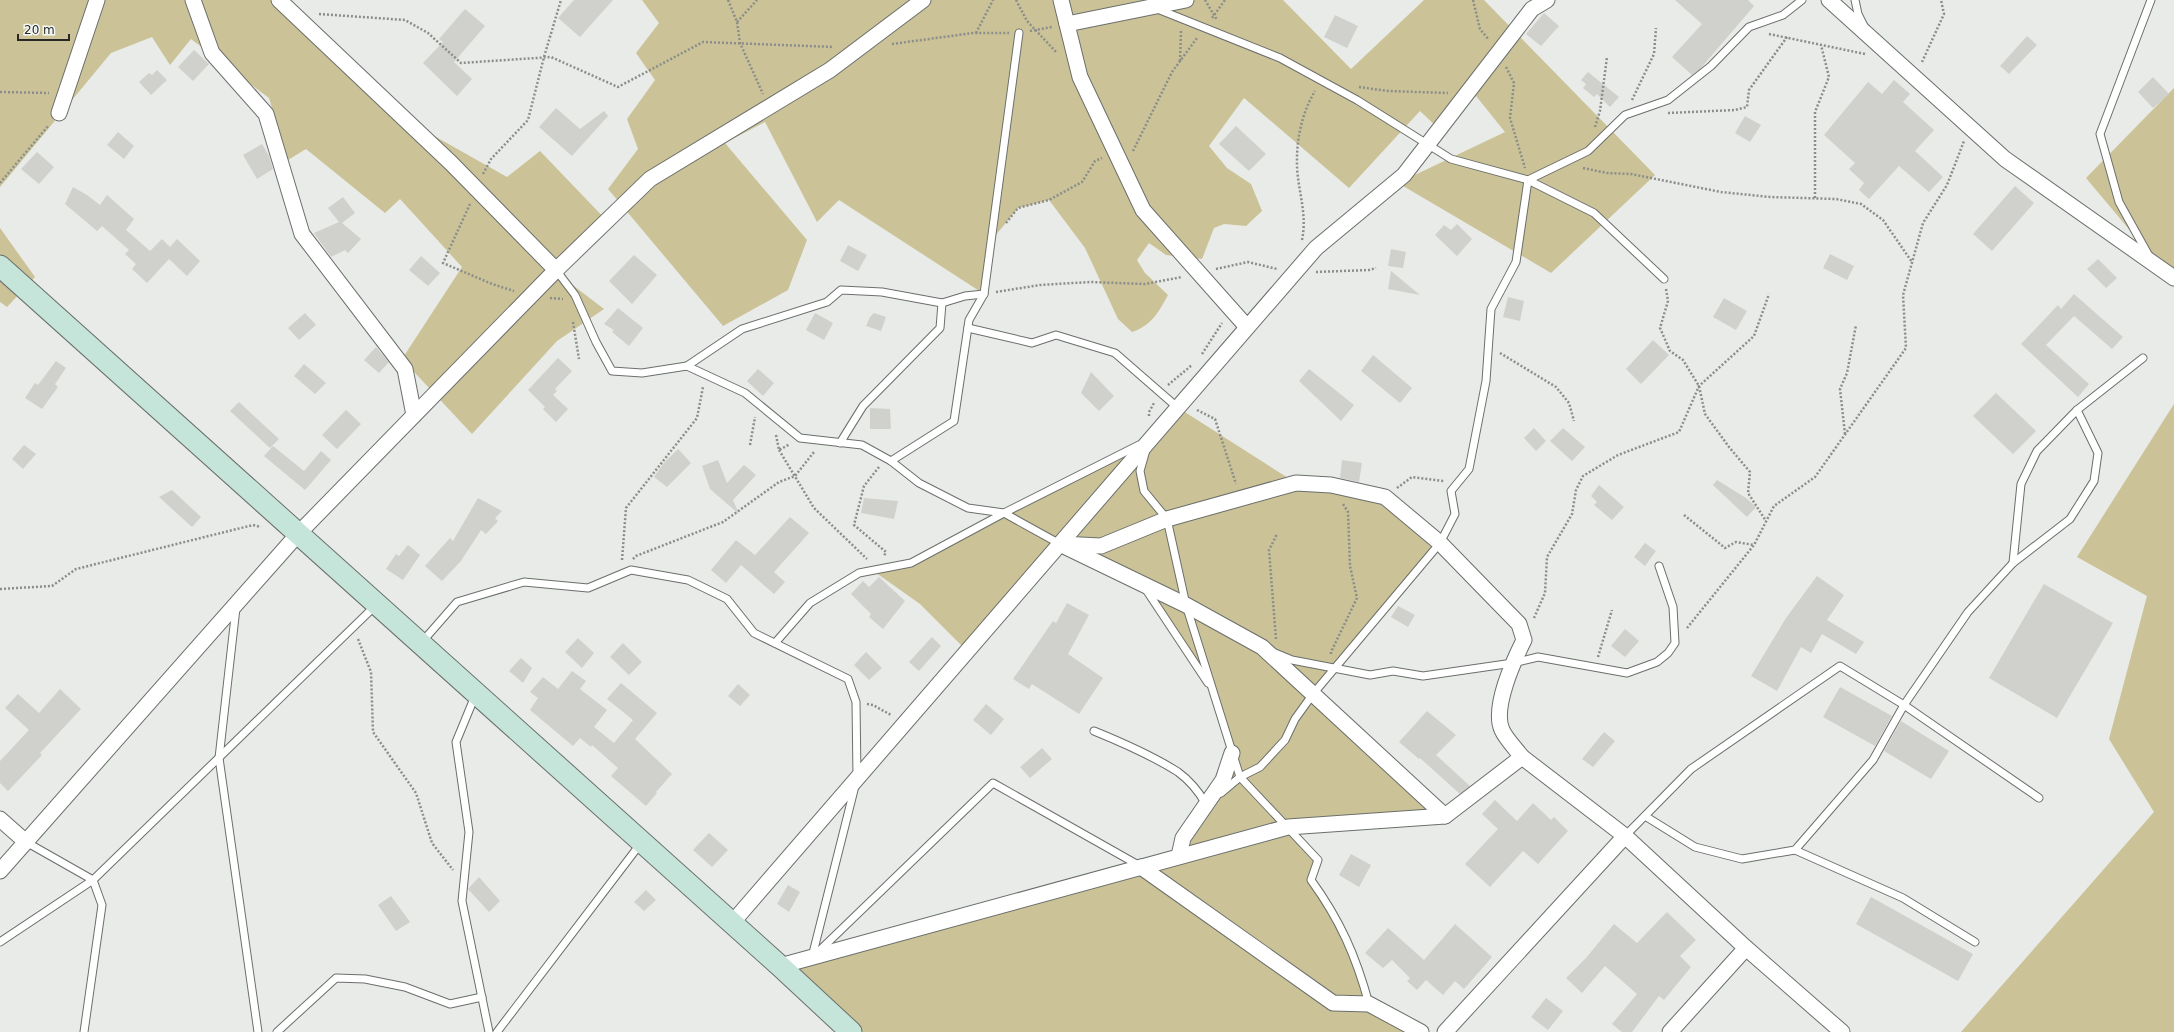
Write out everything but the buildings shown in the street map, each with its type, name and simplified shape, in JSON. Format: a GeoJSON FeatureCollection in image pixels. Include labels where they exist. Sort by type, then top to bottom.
{"type":"FeatureCollection","features":[{"type":"Feature","properties":{"kind":"main road"},"geometry":{"type":"LineString","coordinates":[[0,266],[780,966],[851,1032]]}},
{"type":"Feature","properties":{"kind":"street"},"geometry":{"type":"LineString","coordinates":[[59,113],[97,0]]}},
{"type":"Feature","properties":{"kind":"street"},"geometry":{"type":"LineString","coordinates":[[193,0],[212,52],[266,114],[302,234],[405,368],[414,415]]}},
{"type":"Feature","properties":{"kind":"street"},"geometry":{"type":"LineString","coordinates":[[279,0],[290,13],[476,189],[556,270]]}},
{"type":"Feature","properties":{"kind":"street"},"geometry":{"type":"LineString","coordinates":[[0,871],[298,534],[556,270],[650,179],[830,70],[923,0]]}},
{"type":"Feature","properties":{"kind":"street"},"geometry":{"type":"LineString","coordinates":[[1061,0],[1080,77],[1143,210],[1247,327]]}},
{"type":"Feature","properties":{"kind":"street"},"geometry":{"type":"LineString","coordinates":[[1067,24],[1186,0]]}},
{"type":"Feature","properties":{"kind":"street"},"geometry":{"type":"LineString","coordinates":[[732,923],[1316,248],[1404,174],[1532,8],[1547,0]]}},
{"type":"Feature","properties":{"kind":"street"},"geometry":{"type":"LineString","coordinates":[[1829,0],[2005,159],[2174,278]]}},
{"type":"Feature","properties":{"kind":"street"},"geometry":{"type":"LineString","coordinates":[[1060,544],[1101,546],[1167,519],[1296,483],[1331,484],[1386,496],[1440,543],[1519,624],[1524,640],[1513,663],[1500,709],[1501,729],[1522,757],[1625,836],[1746,948],[1842,1032]]}},
{"type":"Feature","properties":{"kind":"street"},"geometry":{"type":"LineString","coordinates":[[1060,544],[1186,605],[1262,647],[1445,816]]}},
{"type":"Feature","properties":{"kind":"street"},"geometry":{"type":"LineString","coordinates":[[1179,856],[1183,838],[1223,780],[1232,753]]}},
{"type":"Feature","properties":{"kind":"street"},"geometry":{"type":"LineString","coordinates":[[780,966],[1288,827],[1445,816],[1522,757]]}},
{"type":"Feature","properties":{"kind":"street"},"geometry":{"type":"LineString","coordinates":[[0,819],[26,842]]}},
{"type":"Feature","properties":{"kind":"street"},"geometry":{"type":"LineString","coordinates":[[1445,1032],[1625,836]]}},
{"type":"Feature","properties":{"kind":"street"},"geometry":{"type":"LineString","coordinates":[[1141,867],[1333,1003],[1369,1004],[1421,1032]]}},
{"type":"Feature","properties":{"kind":"street"},"geometry":{"type":"LineString","coordinates":[[1670,1032],[1746,948]]}},
{"type":"Feature","properties":{"kind":"lane"},"geometry":{"type":"LineString","coordinates":[[1528,180],[1584,153],[1624,115],[1668,100],[1710,66],[1749,27],[1783,15],[1802,0]]}},
{"type":"Feature","properties":{"kind":"lane"},"geometry":{"type":"LineString","coordinates":[[1855,0],[1858,14],[1870,36]]}},
{"type":"Feature","properties":{"kind":"lane"},"geometry":{"type":"LineString","coordinates":[[2151,0],[2100,134],[2119,202],[2153,263]]}},
{"type":"Feature","properties":{"kind":"lane"},"geometry":{"type":"LineString","coordinates":[[1152,7],[1280,58],[1357,100],[1451,159],[1528,180],[1594,213],[1664,279]]}},
{"type":"Feature","properties":{"kind":"lane"},"geometry":{"type":"LineString","coordinates":[[889,460],[954,421],[969,320],[984,294],[1019,33]]}},
{"type":"Feature","properties":{"kind":"lane"},"geometry":{"type":"LineString","coordinates":[[1094,731],[1125,744],[1178,772],[1198,791],[1206,804],[1240,777],[1260,768],[1285,740],[1295,719],[1313,694],[1440,543],[1455,514],[1451,491],[1470,469],[1486,381],[1491,309],[1516,262],[1528,180]]}},
{"type":"Feature","properties":{"kind":"lane"},"geometry":{"type":"LineString","coordinates":[[556,270],[577,301],[596,342],[612,371],[642,373],[687,366],[742,329],[827,302],[841,290],[882,292],[942,303],[965,296],[984,294]]}},
{"type":"Feature","properties":{"kind":"lane"},"geometry":{"type":"LineString","coordinates":[[840,443],[862,406],[940,328],[942,303]]}},
{"type":"Feature","properties":{"kind":"lane"},"geometry":{"type":"LineString","coordinates":[[968,328],[1032,343],[1056,335],[1115,353],[1178,407]]}},
{"type":"Feature","properties":{"kind":"lane"},"geometry":{"type":"LineString","coordinates":[[2013,563],[2021,484],[2037,452],[2077,410],[2143,358]]}},
{"type":"Feature","properties":{"kind":"lane"},"geometry":{"type":"LineString","coordinates":[[687,366],[745,392],[800,438],[862,445],[889,460],[919,483],[968,508],[1004,513],[1060,544]]}},
{"type":"Feature","properties":{"kind":"lane"},"geometry":{"type":"LineString","coordinates":[[1795,850],[1873,760],[1904,705],[1968,612],[2013,563],[2070,518],[2094,481],[2098,454],[2077,410]]}},
{"type":"Feature","properties":{"kind":"lane"},"geometry":{"type":"LineString","coordinates":[[775,643],[810,602],[859,572],[911,562],[1004,513],[1148,441]]}},
{"type":"Feature","properties":{"kind":"lane"},"geometry":{"type":"LineString","coordinates":[[1148,441],[1140,471],[1144,491],[1167,519],[1186,605],[1240,777],[1318,860],[1311,880],[1331,908],[1359,966],[1369,1004]]}},
{"type":"Feature","properties":{"kind":"lane"},"geometry":{"type":"LineString","coordinates":[[1262,647],[1292,660],[1370,675],[1393,671],[1423,676],[1513,663],[1538,657],[1595,666],[1627,673],[1657,662],[1668,653],[1675,642],[1673,607],[1659,566]]}},
{"type":"Feature","properties":{"kind":"lane"},"geometry":{"type":"LineString","coordinates":[[420,644],[457,602],[524,582],[588,588],[631,570],[688,580],[727,599],[754,633],[848,679],[856,702],[857,778],[812,957]]}},
{"type":"Feature","properties":{"kind":"lane"},"geometry":{"type":"LineString","coordinates":[[1141,583],[1213,690]]}},
{"type":"Feature","properties":{"kind":"lane"},"geometry":{"type":"LineString","coordinates":[[236,604],[219,758],[258,1032]]}},
{"type":"Feature","properties":{"kind":"lane"},"geometry":{"type":"LineString","coordinates":[[0,942],[93,880],[377,605]]}},
{"type":"Feature","properties":{"kind":"lane"},"geometry":{"type":"LineString","coordinates":[[1625,836],[1691,769],[1840,666],[1904,705],[2039,798]]}},
{"type":"Feature","properties":{"kind":"lane"},"geometry":{"type":"LineString","coordinates":[[476,694],[456,742],[470,832],[462,901],[489,1032]]}},
{"type":"Feature","properties":{"kind":"lane"},"geometry":{"type":"LineString","coordinates":[[812,957],[993,783],[1141,867]]}},
{"type":"Feature","properties":{"kind":"lane"},"geometry":{"type":"LineString","coordinates":[[1645,816],[1695,847],[1742,860],[1795,850],[1903,898],[1974,942]]}},
{"type":"Feature","properties":{"kind":"lane"},"geometry":{"type":"LineString","coordinates":[[26,842],[93,880],[102,905],[84,1032]]}},
{"type":"Feature","properties":{"kind":"lane"},"geometry":{"type":"LineString","coordinates":[[497,1032],[641,842]]}},
{"type":"Feature","properties":{"kind":"lane"},"geometry":{"type":"LineString","coordinates":[[277,1032],[336,978],[365,979],[405,987],[450,1004],[482,997]]}},
{"type":"Feature","properties":{"kind":"path"},"geometry":{"type":"LineString","coordinates":[[561,0],[544,57],[528,120],[491,159],[443,263],[492,284],[531,296],[577,301]]}},
{"type":"Feature","properties":{"kind":"path"},"geometry":{"type":"LineString","coordinates":[[728,0],[737,22],[740,43],[768,107]]}},
{"type":"Feature","properties":{"kind":"path"},"geometry":{"type":"LineString","coordinates":[[737,22],[757,0]]}},
{"type":"Feature","properties":{"kind":"path"},"geometry":{"type":"LineString","coordinates":[[976,33],[993,0]]}},
{"type":"Feature","properties":{"kind":"path"},"geometry":{"type":"LineString","coordinates":[[1016,0],[1027,20],[1060,56]]}},
{"type":"Feature","properties":{"kind":"path"},"geometry":{"type":"LineString","coordinates":[[1131,184],[1133,150],[1172,72],[1225,0]]}},
{"type":"Feature","properties":{"kind":"path"},"geometry":{"type":"LineString","coordinates":[[1473,0],[1480,29],[1498,52],[1514,83],[1510,118],[1528,180]]}},
{"type":"Feature","properties":{"kind":"path"},"geometry":{"type":"LineString","coordinates":[[1915,77],[1944,14],[1941,0]]}},
{"type":"Feature","properties":{"kind":"path"},"geometry":{"type":"LineString","coordinates":[[290,13],[405,20],[428,33],[460,63],[551,57],[618,88],[703,42],[859,48]]}},
{"type":"Feature","properties":{"kind":"path"},"geometry":{"type":"LineString","coordinates":[[890,44],[976,33],[1019,33],[1067,24]]}},
{"type":"Feature","properties":{"kind":"path"},"geometry":{"type":"LineString","coordinates":[[1624,115],[1654,54],[1656,28]]}},
{"type":"Feature","properties":{"kind":"path"},"geometry":{"type":"LineString","coordinates":[[1746,30],[1787,37],[1866,55]]}},
{"type":"Feature","properties":{"kind":"path"},"geometry":{"type":"LineString","coordinates":[[1654,105],[1670,115],[1747,107],[1749,90],[1787,37]]}},
{"type":"Feature","properties":{"kind":"path"},"geometry":{"type":"LineString","coordinates":[[1815,198],[1815,112],[1829,77],[1821,45]]}},
{"type":"Feature","properties":{"kind":"path"},"geometry":{"type":"LineString","coordinates":[[1584,153],[1594,131],[1600,111],[1607,57]]}},
{"type":"Feature","properties":{"kind":"path"},"geometry":{"type":"LineString","coordinates":[[1300,245],[1305,225],[1297,159],[1305,108],[1321,80]]}},
{"type":"Feature","properties":{"kind":"path"},"geometry":{"type":"LineString","coordinates":[[1358,86],[1388,91],[1466,93]]}},
{"type":"Feature","properties":{"kind":"path"},"geometry":{"type":"LineString","coordinates":[[0,92],[9,91],[65,94]]}},
{"type":"Feature","properties":{"kind":"path"},"geometry":{"type":"LineString","coordinates":[[0,183],[59,113]]}},
{"type":"Feature","properties":{"kind":"path"},"geometry":{"type":"LineString","coordinates":[[1675,642],[1754,545],[1774,506],[1815,477],[1906,348],[1902,295],[1923,223],[1948,185],[1969,127]]}},
{"type":"Feature","properties":{"kind":"path"},"geometry":{"type":"LineString","coordinates":[[991,241],[1018,208],[1049,200],[1082,182],[1096,160],[1138,139]]}},
{"type":"Feature","properties":{"kind":"path"},"geometry":{"type":"LineString","coordinates":[[1563,163],[1607,173],[1631,174],[1721,192],[1770,197],[1836,199],[1860,204],[1883,220],[1912,262]]}},
{"type":"Feature","properties":{"kind":"path"},"geometry":{"type":"LineString","coordinates":[[1664,279],[1668,301],[1660,328],[1670,351],[1683,360],[1699,386],[1705,414],[1729,447],[1750,472],[1748,493],[1766,522]]}},
{"type":"Feature","properties":{"kind":"path"},"geometry":{"type":"LineString","coordinates":[[1524,640],[1545,593],[1547,556],[1572,514],[1576,490],[1583,476],[1618,455],[1679,432],[1699,386],[1754,336],[1769,294]]}},
{"type":"Feature","properties":{"kind":"path"},"geometry":{"type":"LineString","coordinates":[[569,300],[580,359]]}},
{"type":"Feature","properties":{"kind":"path"},"geometry":{"type":"LineString","coordinates":[[1201,354],[1232,310]]}},
{"type":"Feature","properties":{"kind":"path"},"geometry":{"type":"LineString","coordinates":[[1845,434],[1840,390],[1847,373],[1856,325]]}},
{"type":"Feature","properties":{"kind":"path"},"geometry":{"type":"LineString","coordinates":[[1489,347],[1556,387],[1569,403],[1574,421]]}},
{"type":"Feature","properties":{"kind":"path"},"geometry":{"type":"LineString","coordinates":[[1148,441],[1149,412],[1160,392],[1197,361]]}},
{"type":"Feature","properties":{"kind":"path"},"geometry":{"type":"LineString","coordinates":[[621,574],[626,508],[697,418],[706,375]]}},
{"type":"Feature","properties":{"kind":"path"},"geometry":{"type":"LineString","coordinates":[[1188,396],[1192,408],[1215,419],[1241,498]]}},
{"type":"Feature","properties":{"kind":"path"},"geometry":{"type":"LineString","coordinates":[[750,445],[757,402]]}},
{"type":"Feature","properties":{"kind":"path"},"geometry":{"type":"LineString","coordinates":[[621,574],[636,556],[723,522],[779,482],[795,476],[823,441]]}},
{"type":"Feature","properties":{"kind":"path"},"geometry":{"type":"LineString","coordinates":[[779,450],[814,508],[878,569],[886,552],[854,525],[864,486],[889,460]]}},
{"type":"Feature","properties":{"kind":"path"},"geometry":{"type":"LineString","coordinates":[[1386,496],[1412,476],[1457,483]]}},
{"type":"Feature","properties":{"kind":"path"},"geometry":{"type":"LineString","coordinates":[[1331,484],[1348,512],[1350,566],[1357,598],[1331,652],[1335,668]]}},
{"type":"Feature","properties":{"kind":"path"},"geometry":{"type":"LineString","coordinates":[[1684,515],[1725,548],[1736,542],[1754,545]]}},
{"type":"Feature","properties":{"kind":"path"},"geometry":{"type":"LineString","coordinates":[[0,589],[52,586],[76,569],[253,525],[268,528]]}},
{"type":"Feature","properties":{"kind":"path"},"geometry":{"type":"LineString","coordinates":[[1277,534],[1269,550],[1277,654]]}},
{"type":"Feature","properties":{"kind":"path"},"geometry":{"type":"LineString","coordinates":[[1595,666],[1612,610]]}},
{"type":"Feature","properties":{"kind":"path"},"geometry":{"type":"LineString","coordinates":[[354,627],[371,672],[373,732],[416,793],[432,843],[464,884]]}},
{"type":"Feature","properties":{"kind":"path"},"geometry":{"type":"LineString","coordinates":[[856,702],[873,705],[906,722]]}},
{"type":"Feature","properties":{"kind":"shaded area"},"geometry":{"type":"Polygon","coordinates":[[[0,0],[287,0],[399,116],[507,177],[540,151],[610,224],[553,270],[604,309],[557,341],[472,434],[402,359],[462,267],[400,199],[385,213],[306,149],[288,160],[269,98],[191,39],[170,65],[152,37],[111,53],[0,187],[0,0]]]}},
{"type":"Feature","properties":{"kind":"shaded area"},"geometry":{"type":"Polygon","coordinates":[[[642,0],[1283,0],[1351,69],[1424,0],[1484,0],[1655,175],[1551,273],[1398,183],[1505,132],[1476,96],[1441,131],[1420,111],[1349,188],[1244,98],[1209,146],[1227,168],[1251,184],[1262,211],[1246,226],[1224,224],[1214,228],[1202,259],[1166,255],[1149,243],[1137,260],[1145,273],[1168,295],[1154,318],[1145,326],[1132,332],[1118,319],[1085,248],[1049,200],[1018,208],[991,241],[984,294],[839,200],[817,222],[765,122],[725,143],[807,240],[788,290],[723,326],[608,189],[638,149],[627,119],[655,80],[636,53],[659,23],[642,0]]]}},
{"type":"Feature","properties":{"kind":"shaded area"},"geometry":{"type":"Polygon","coordinates":[[[2174,88],[2174,283],[2086,178],[2174,88]]]}},
{"type":"Feature","properties":{"kind":"shaded area"},"geometry":{"type":"Polygon","coordinates":[[[0,228],[35,277],[7,307],[0,302],[0,228]]]}},
{"type":"Feature","properties":{"kind":"shaded area"},"geometry":{"type":"Polygon","coordinates":[[[2174,404],[2174,1032],[1961,1032],[2154,812],[2109,739],[2147,596],[2077,557],[2174,404]]]}},
{"type":"Feature","properties":{"kind":"shaded area"},"geometry":{"type":"Polygon","coordinates":[[[1177,407],[1296,483],[1385,497],[1440,543],[1313,694],[1445,816],[1288,827],[1318,860],[1311,880],[1331,908],[1369,1004],[1421,1032],[851,1032],[780,966],[1179,856],[1232,753],[1213,690],[1141,583],[1060,544],[967,651],[920,604],[872,570],[911,562],[1148,441],[1177,407]]]}}]}
